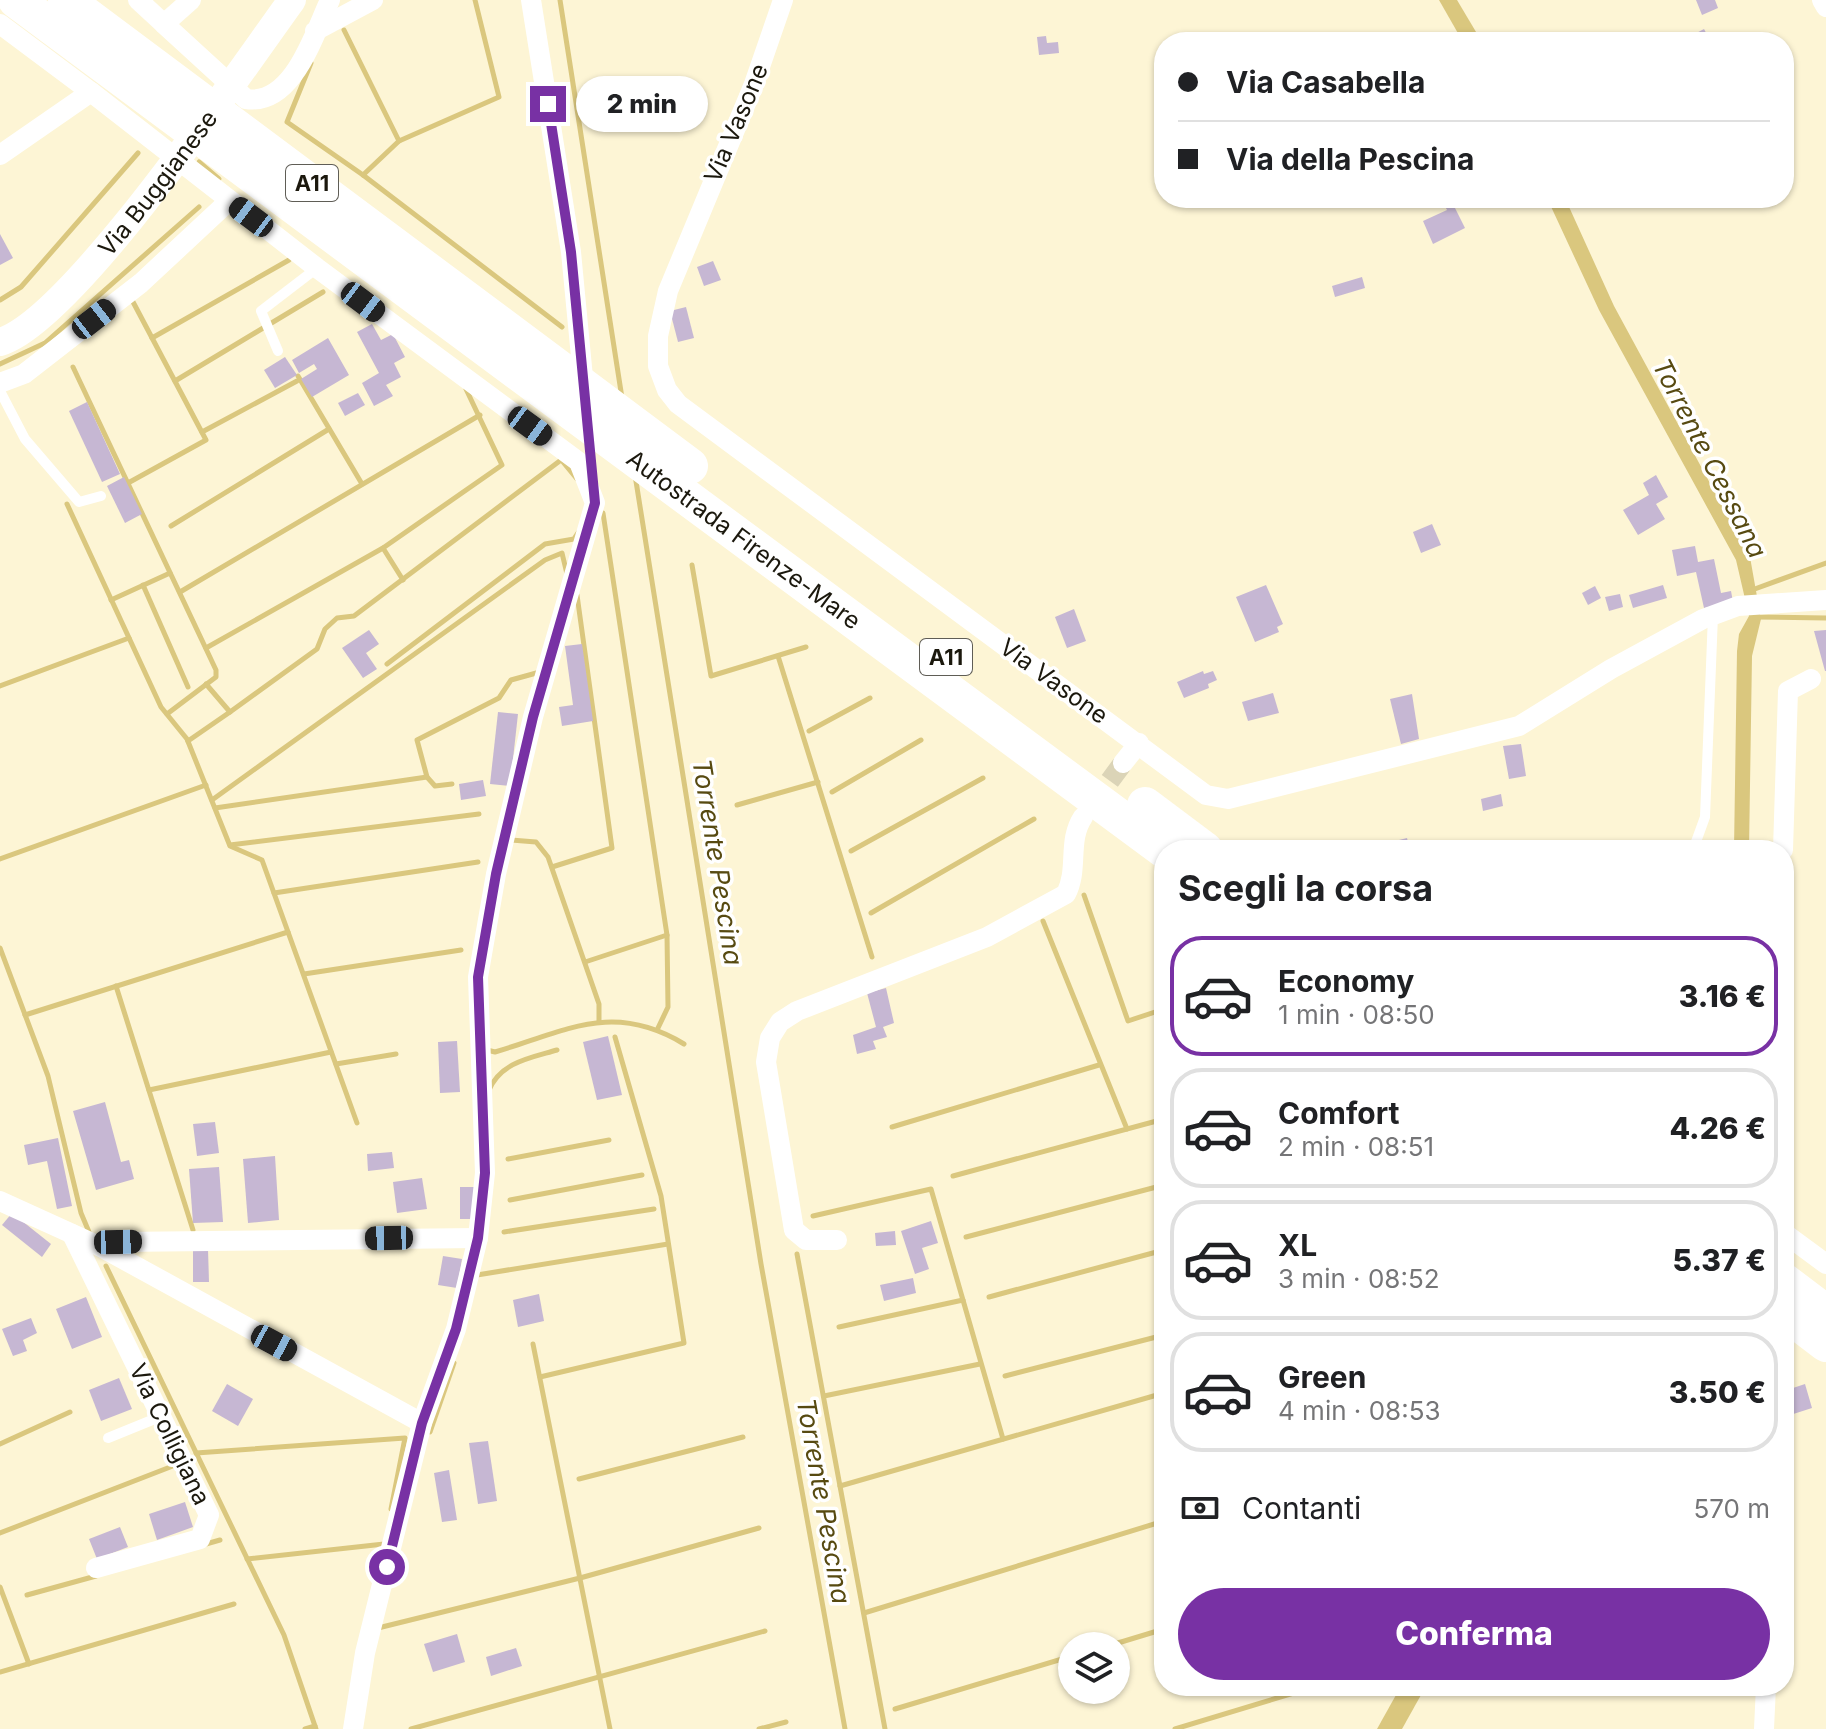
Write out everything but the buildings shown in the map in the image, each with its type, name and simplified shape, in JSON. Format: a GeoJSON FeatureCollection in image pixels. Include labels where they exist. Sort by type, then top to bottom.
{"type":"FeatureCollection","features":[{"type":"Feature","properties":{"kind":"highway","name":"Autostrada Firenze-Mare"},"geometry":{"type":"LineString","coordinates":[[16,0],[390,281],[553,380]]}},
{"type":"Feature","properties":{"kind":"highway","name":"Autostrada Firenze-Mare"},"geometry":{"type":"LineString","coordinates":[[66,0],[553,380],[1191,840]]}},
{"type":"Feature","properties":{"kind":"highway","name":"Autostrada Firenze-Mare"},"geometry":{"type":"LineString","coordinates":[[681,475],[1154,842]]}},
{"type":"Feature","properties":{"kind":"highway"},"geometry":{"type":"LineString","coordinates":[[1794,1289],[1826,1313]]}},
{"type":"Feature","properties":{"kind":"highway"},"geometry":{"type":"LineString","coordinates":[[1794,1320],[1826,1344]]}},
{"type":"Feature","properties":{"kind":"main road","name":"Via Buggianese"},"geometry":{"type":"LineString","coordinates":[[0,342],[34,323],[62,297],[161,179],[292,0]]}},
{"type":"Feature","properties":{"kind":"street"},"geometry":{"type":"LineString","coordinates":[[138,0],[246,99],[256,100],[281,91],[330,0]]}},
{"type":"Feature","properties":{"kind":"street"},"geometry":{"type":"LineString","coordinates":[[164,24],[191,0]]}},
{"type":"Feature","properties":{"kind":"street"},"geometry":{"type":"LineString","coordinates":[[315,31],[373,0]]}},
{"type":"Feature","properties":{"kind":"street"},"geometry":{"type":"LineString","coordinates":[[353,1729],[365,1653],[422,1423],[456,1329],[478,1238],[485,1173],[478,977],[496,874],[533,717],[595,503],[571,252],[531,0]]}},
{"type":"Feature","properties":{"kind":"street","name":"Via Vasone"},"geometry":{"type":"LineString","coordinates":[[783,0],[754,84],[668,291],[658,336],[662,380],[678,404],[1206,795],[1228,799],[1519,726],[1649,647],[1713,615],[1738,606],[1826,600]]}},
{"type":"Feature","properties":{"kind":"street"},"geometry":{"type":"LineString","coordinates":[[1822,0],[1826,7]]}},
{"type":"Feature","properties":{"kind":"street"},"geometry":{"type":"LineString","coordinates":[[0,24],[317,268],[579,462],[595,503]]}},
{"type":"Feature","properties":{"kind":"street"},"geometry":{"type":"LineString","coordinates":[[0,155],[91,92]]}},
{"type":"Feature","properties":{"kind":"street"},"geometry":{"type":"LineString","coordinates":[[0,383],[24,374],[141,283],[229,201]]}},
{"type":"Feature","properties":{"kind":"street"},"geometry":{"type":"LineString","coordinates":[[1783,840],[1788,691],[1811,679]]}},
{"type":"Feature","properties":{"kind":"street"},"geometry":{"type":"LineString","coordinates":[[1123,763],[1139,743]]}},
{"type":"Feature","properties":{"kind":"street"},"geometry":{"type":"LineString","coordinates":[[837,1240],[806,1240],[794,1230],[766,1062],[774,1030],[797,1011],[966,946],[1066,894],[1071,884],[1076,828],[1083,817]]}},
{"type":"Feature","properties":{"kind":"street"},"geometry":{"type":"LineString","coordinates":[[0,1201],[99,1246],[422,1423]]}},
{"type":"Feature","properties":{"kind":"street","name":"Via Colligiana"},"geometry":{"type":"LineString","coordinates":[[72,1234],[209,1515],[207,1528],[200,1539],[96,1568]]}},
{"type":"Feature","properties":{"kind":"street"},"geometry":{"type":"LineString","coordinates":[[99,1246],[118,1242],[478,1238]]}},
{"type":"Feature","properties":{"kind":"street"},"geometry":{"type":"LineString","coordinates":[[1794,1240],[1826,1264]]}},
{"type":"Feature","properties":{"kind":"street"},"geometry":{"type":"LineString","coordinates":[[1764,1729],[1766,1696]]}},
{"type":"Feature","properties":{"kind":"lane"},"geometry":{"type":"LineString","coordinates":[[278,351],[261,311],[317,268]]}},
{"type":"Feature","properties":{"kind":"lane"},"geometry":{"type":"LineString","coordinates":[[0,391],[25,439],[79,502],[101,496]]}},
{"type":"Feature","properties":{"kind":"lane"},"geometry":{"type":"LineString","coordinates":[[1697,840],[1705,817],[1713,615]]}},
{"type":"Feature","properties":{"kind":"lane"},"geometry":{"type":"LineString","coordinates":[[108,1438],[162,1416]]}},
{"type":"Feature","properties":{"kind":"shaded area"},"geometry":{"type":"Polygon","coordinates":[[[1439,0],[1457,0],[1476,32],[1457,32],[1439,0]]]}},
{"type":"Feature","properties":{"kind":"shaded area"},"geometry":{"type":"Polygon","coordinates":[[[1552,208],[1570,208],[1614,306],[1750,557],[1761,619],[1752,656],[1749,840],[1734,840],[1737,651],[1739,634],[1749,616],[1736,560],[1599,310],[1552,208]]]}},
{"type":"Feature","properties":{"kind":"shaded area"},"geometry":{"type":"Polygon","coordinates":[[[1395,1696],[1420,1696],[1402,1729],[1377,1729],[1395,1696]]]}},
{"type":"Feature","properties":{"kind":"waterway"},"geometry":{"type":"LineString","coordinates":[[363,175],[399,141],[499,97],[475,0]]}},
{"type":"Feature","properties":{"kind":"waterway","name":"Torrente Pescina"},"geometry":{"type":"LineString","coordinates":[[560,0],[622,398]]}},
{"type":"Feature","properties":{"kind":"waterway"},"geometry":{"type":"LineString","coordinates":[[344,30],[399,141]]}},
{"type":"Feature","properties":{"kind":"waterway"},"geometry":{"type":"LineString","coordinates":[[311,63],[287,122],[363,175],[562,327]]}},
{"type":"Feature","properties":{"kind":"waterway"},"geometry":{"type":"LineString","coordinates":[[0,300],[21,287],[138,153]]}},
{"type":"Feature","properties":{"kind":"waterway"},"geometry":{"type":"LineString","coordinates":[[199,162],[219,179]]}},
{"type":"Feature","properties":{"kind":"waterway"},"geometry":{"type":"LineString","coordinates":[[0,364],[45,343],[199,207]]}},
{"type":"Feature","properties":{"kind":"waterway"},"geometry":{"type":"LineString","coordinates":[[152,338],[289,260]]}},
{"type":"Feature","properties":{"kind":"waterway"},"geometry":{"type":"LineString","coordinates":[[175,381],[323,292]]}},
{"type":"Feature","properties":{"kind":"waterway"},"geometry":{"type":"LineString","coordinates":[[128,483],[206,440],[132,300]]}},
{"type":"Feature","properties":{"kind":"waterway"},"geometry":{"type":"LineString","coordinates":[[73,367],[216,670],[216,677],[167,714]]}},
{"type":"Feature","properties":{"kind":"waterway"},"geometry":{"type":"LineString","coordinates":[[298,376],[362,484]]}},
{"type":"Feature","properties":{"kind":"waterway"},"geometry":{"type":"LineString","coordinates":[[202,432],[297,381]]}},
{"type":"Feature","properties":{"kind":"waterway"},"geometry":{"type":"LineString","coordinates":[[206,648],[383,548],[502,465],[466,389]]}},
{"type":"Feature","properties":{"kind":"waterway"},"geometry":{"type":"LineString","coordinates":[[180,592],[480,415]]}},
{"type":"Feature","properties":{"kind":"waterway"},"geometry":{"type":"LineString","coordinates":[[171,526],[329,429]]}},
{"type":"Feature","properties":{"kind":"waterway"},"geometry":{"type":"LineString","coordinates":[[230,712],[317,649],[325,629],[337,618],[354,616],[561,460]]}},
{"type":"Feature","properties":{"kind":"waterway"},"geometry":{"type":"LineString","coordinates":[[563,462],[577,479]]}},
{"type":"Feature","properties":{"kind":"waterway","name":"Torrente Pescina"},"geometry":{"type":"LineString","coordinates":[[635,475],[761,1264],[845,1729]]}},
{"type":"Feature","properties":{"kind":"waterway"},"geometry":{"type":"LineString","coordinates":[[67,504],[161,707],[187,739],[230,846],[262,860],[357,1123]]}},
{"type":"Feature","properties":{"kind":"waterway"},"geometry":{"type":"LineString","coordinates":[[603,513],[667,935],[668,1007],[658,1028]]}},
{"type":"Feature","properties":{"kind":"waterway"},"geometry":{"type":"LineString","coordinates":[[387,664],[545,544],[574,539],[578,533]]}},
{"type":"Feature","properties":{"kind":"waterway"},"geometry":{"type":"LineString","coordinates":[[383,548],[403,580]]}},
{"type":"Feature","properties":{"kind":"waterway"},"geometry":{"type":"LineString","coordinates":[[212,800],[545,560],[562,553],[567,574]]}},
{"type":"Feature","properties":{"kind":"waterway"},"geometry":{"type":"LineString","coordinates":[[1752,590],[1826,563]]}},
{"type":"Feature","properties":{"kind":"waterway"},"geometry":{"type":"LineString","coordinates":[[692,565],[711,676],[806,647]]}},
{"type":"Feature","properties":{"kind":"waterway"},"geometry":{"type":"LineString","coordinates":[[111,600],[170,573]]}},
{"type":"Feature","properties":{"kind":"waterway"},"geometry":{"type":"LineString","coordinates":[[143,585],[188,687]]}},
{"type":"Feature","properties":{"kind":"waterway"},"geometry":{"type":"LineString","coordinates":[[552,867],[612,848],[577,595]]}},
{"type":"Feature","properties":{"kind":"waterway"},"geometry":{"type":"LineString","coordinates":[[1755,617],[1826,618]]}},
{"type":"Feature","properties":{"kind":"waterway"},"geometry":{"type":"LineString","coordinates":[[0,686],[129,638]]}},
{"type":"Feature","properties":{"kind":"waterway"},"geometry":{"type":"LineString","coordinates":[[778,656],[872,957]]}},
{"type":"Feature","properties":{"kind":"waterway"},"geometry":{"type":"LineString","coordinates":[[452,784],[435,786],[427,777],[417,740],[499,698],[511,680],[540,672]]}},
{"type":"Feature","properties":{"kind":"waterway"},"geometry":{"type":"LineString","coordinates":[[188,741],[230,712],[206,684]]}},
{"type":"Feature","properties":{"kind":"waterway"},"geometry":{"type":"LineString","coordinates":[[809,731],[870,698]]}},
{"type":"Feature","properties":{"kind":"waterway"},"geometry":{"type":"LineString","coordinates":[[832,792],[921,740]]}},
{"type":"Feature","properties":{"kind":"waterway"},"geometry":{"type":"LineString","coordinates":[[215,808],[427,777]]}},
{"type":"Feature","properties":{"kind":"waterway"},"geometry":{"type":"LineString","coordinates":[[851,851],[983,778]]}},
{"type":"Feature","properties":{"kind":"waterway"},"geometry":{"type":"LineString","coordinates":[[737,805],[818,782]]}},
{"type":"Feature","properties":{"kind":"waterway"},"geometry":{"type":"LineString","coordinates":[[0,859],[206,785]]}},
{"type":"Feature","properties":{"kind":"waterway"},"geometry":{"type":"LineString","coordinates":[[230,845],[479,814]]}},
{"type":"Feature","properties":{"kind":"waterway"},"geometry":{"type":"LineString","coordinates":[[871,913],[1034,819]]}},
{"type":"Feature","properties":{"kind":"waterway"},"geometry":{"type":"LineString","coordinates":[[511,840],[536,842],[548,857],[599,1004],[599,1021]]}},
{"type":"Feature","properties":{"kind":"waterway"},"geometry":{"type":"LineString","coordinates":[[274,893],[478,862]]}},
{"type":"Feature","properties":{"kind":"waterway"},"geometry":{"type":"LineString","coordinates":[[1084,895],[1128,1021],[1154,1012]]}},
{"type":"Feature","properties":{"kind":"waterway"},"geometry":{"type":"LineString","coordinates":[[1043,921],[1127,1129]]}},
{"type":"Feature","properties":{"kind":"waterway"},"geometry":{"type":"LineString","coordinates":[[25,1015],[288,932]]}},
{"type":"Feature","properties":{"kind":"waterway"},"geometry":{"type":"LineString","coordinates":[[585,962],[667,935]]}},
{"type":"Feature","properties":{"kind":"waterway"},"geometry":{"type":"LineString","coordinates":[[0,948],[48,1076],[81,1213],[89,1232]]}},
{"type":"Feature","properties":{"kind":"waterway"},"geometry":{"type":"LineString","coordinates":[[304,974],[461,950]]}},
{"type":"Feature","properties":{"kind":"waterway"},"geometry":{"type":"LineString","coordinates":[[116,986],[193,1230]]}},
{"type":"Feature","properties":{"kind":"waterway"},"geometry":{"type":"LineString","coordinates":[[487,1050],[495,1052],[567,1029],[612,1022],[658,1031],[684,1044]]}},
{"type":"Feature","properties":{"kind":"waterway"},"geometry":{"type":"LineString","coordinates":[[540,1377],[684,1343],[661,1196],[615,1037]]}},
{"type":"Feature","properties":{"kind":"waterway"},"geometry":{"type":"LineString","coordinates":[[489,1090],[509,1067],[557,1050]]}},
{"type":"Feature","properties":{"kind":"waterway"},"geometry":{"type":"LineString","coordinates":[[149,1090],[331,1052]]}},
{"type":"Feature","properties":{"kind":"waterway"},"geometry":{"type":"LineString","coordinates":[[336,1064],[396,1054]]}},
{"type":"Feature","properties":{"kind":"waterway"},"geometry":{"type":"LineString","coordinates":[[892,1127],[1099,1065]]}},
{"type":"Feature","properties":{"kind":"waterway"},"geometry":{"type":"LineString","coordinates":[[953,1176],[1154,1122]]}},
{"type":"Feature","properties":{"kind":"waterway"},"geometry":{"type":"LineString","coordinates":[[508,1159],[609,1140]]}},
{"type":"Feature","properties":{"kind":"waterway"},"geometry":{"type":"LineString","coordinates":[[510,1200],[642,1175]]}},
{"type":"Feature","properties":{"kind":"waterway"},"geometry":{"type":"LineString","coordinates":[[966,1237],[1154,1188]]}},
{"type":"Feature","properties":{"kind":"waterway"},"geometry":{"type":"LineString","coordinates":[[813,1216],[931,1189],[1003,1439]]}},
{"type":"Feature","properties":{"kind":"waterway"},"geometry":{"type":"LineString","coordinates":[[504,1232],[654,1209]]}},
{"type":"Feature","properties":{"kind":"waterway"},"geometry":{"type":"LineString","coordinates":[[477,1275],[668,1244]]}},
{"type":"Feature","properties":{"kind":"waterway"},"geometry":{"type":"LineString","coordinates":[[989,1297],[1154,1253]]}},
{"type":"Feature","properties":{"kind":"waterway"},"geometry":{"type":"LineString","coordinates":[[797,1254],[885,1729]]}},
{"type":"Feature","properties":{"kind":"waterway"},"geometry":{"type":"LineString","coordinates":[[106,1266],[284,1635],[316,1729]]}},
{"type":"Feature","properties":{"kind":"waterway"},"geometry":{"type":"LineString","coordinates":[[839,1327],[963,1300]]}},
{"type":"Feature","properties":{"kind":"waterway"},"geometry":{"type":"LineString","coordinates":[[1005,1376],[1154,1338]]}},
{"type":"Feature","properties":{"kind":"waterway"},"geometry":{"type":"LineString","coordinates":[[533,1344],[610,1729]]}},
{"type":"Feature","properties":{"kind":"waterway"},"geometry":{"type":"LineString","coordinates":[[430,1432],[454,1363]]}},
{"type":"Feature","properties":{"kind":"waterway"},"geometry":{"type":"LineString","coordinates":[[824,1396],[980,1364]]}},
{"type":"Feature","properties":{"kind":"waterway"},"geometry":{"type":"LineString","coordinates":[[840,1486],[1154,1396]]}},
{"type":"Feature","properties":{"kind":"waterway"},"geometry":{"type":"LineString","coordinates":[[0,1444],[70,1412]]}},
{"type":"Feature","properties":{"kind":"waterway"},"geometry":{"type":"LineString","coordinates":[[579,1479],[743,1437]]}},
{"type":"Feature","properties":{"kind":"waterway"},"geometry":{"type":"LineString","coordinates":[[196,1453],[405,1438],[391,1509]]}},
{"type":"Feature","properties":{"kind":"waterway"},"geometry":{"type":"LineString","coordinates":[[0,1533],[178,1464]]}},
{"type":"Feature","properties":{"kind":"waterway"},"geometry":{"type":"LineString","coordinates":[[864,1613],[1154,1524]]}},
{"type":"Feature","properties":{"kind":"waterway"},"geometry":{"type":"LineString","coordinates":[[378,1628],[580,1578],[759,1528]]}},
{"type":"Feature","properties":{"kind":"waterway"},"geometry":{"type":"LineString","coordinates":[[206,1544],[220,1540]]}},
{"type":"Feature","properties":{"kind":"waterway"},"geometry":{"type":"LineString","coordinates":[[247,1559],[384,1544]]}},
{"type":"Feature","properties":{"kind":"waterway"},"geometry":{"type":"LineString","coordinates":[[27,1595],[96,1576]]}},
{"type":"Feature","properties":{"kind":"waterway"},"geometry":{"type":"LineString","coordinates":[[0,1587],[29,1664]]}},
{"type":"Feature","properties":{"kind":"waterway"},"geometry":{"type":"LineString","coordinates":[[0,1672],[234,1604]]}},
{"type":"Feature","properties":{"kind":"waterway"},"geometry":{"type":"LineString","coordinates":[[411,1729],[765,1631]]}},
{"type":"Feature","properties":{"kind":"waterway"},"geometry":{"type":"LineString","coordinates":[[1130,1639],[1154,1632]]}},
{"type":"Feature","properties":{"kind":"waterway"},"geometry":{"type":"LineString","coordinates":[[895,1709],[1058,1660]]}},
{"type":"Feature","properties":{"kind":"waterway"},"geometry":{"type":"LineString","coordinates":[[1175,1729],[1284,1696]]}},
{"type":"Feature","properties":{"kind":"waterway"},"geometry":{"type":"LineString","coordinates":[[759,1729],[786,1722]]}},
{"type":"Feature","properties":{"kind":"waterway"},"geometry":{"type":"LineString","coordinates":[[305,1729],[315,1726]]}},
{"type":"Feature","properties":{"kind":"tunnel"},"geometry":{"type":"LineString","coordinates":[[1092,805],[1123,763]]}},
{"type":"Feature","properties":{"kind":"route"},"geometry":{"type":"LineString","coordinates":[[387,1567],[422,1423],[456,1329],[478,1238],[485,1173],[478,977],[496,874],[533,717],[595,503],[571,252],[548,104]]}},
{"type":"Feature","properties":{"kind":"water label","name":"Torrente Cessana"},"geometry":{"type":"Point","coordinates":[1710,458]}}]}
